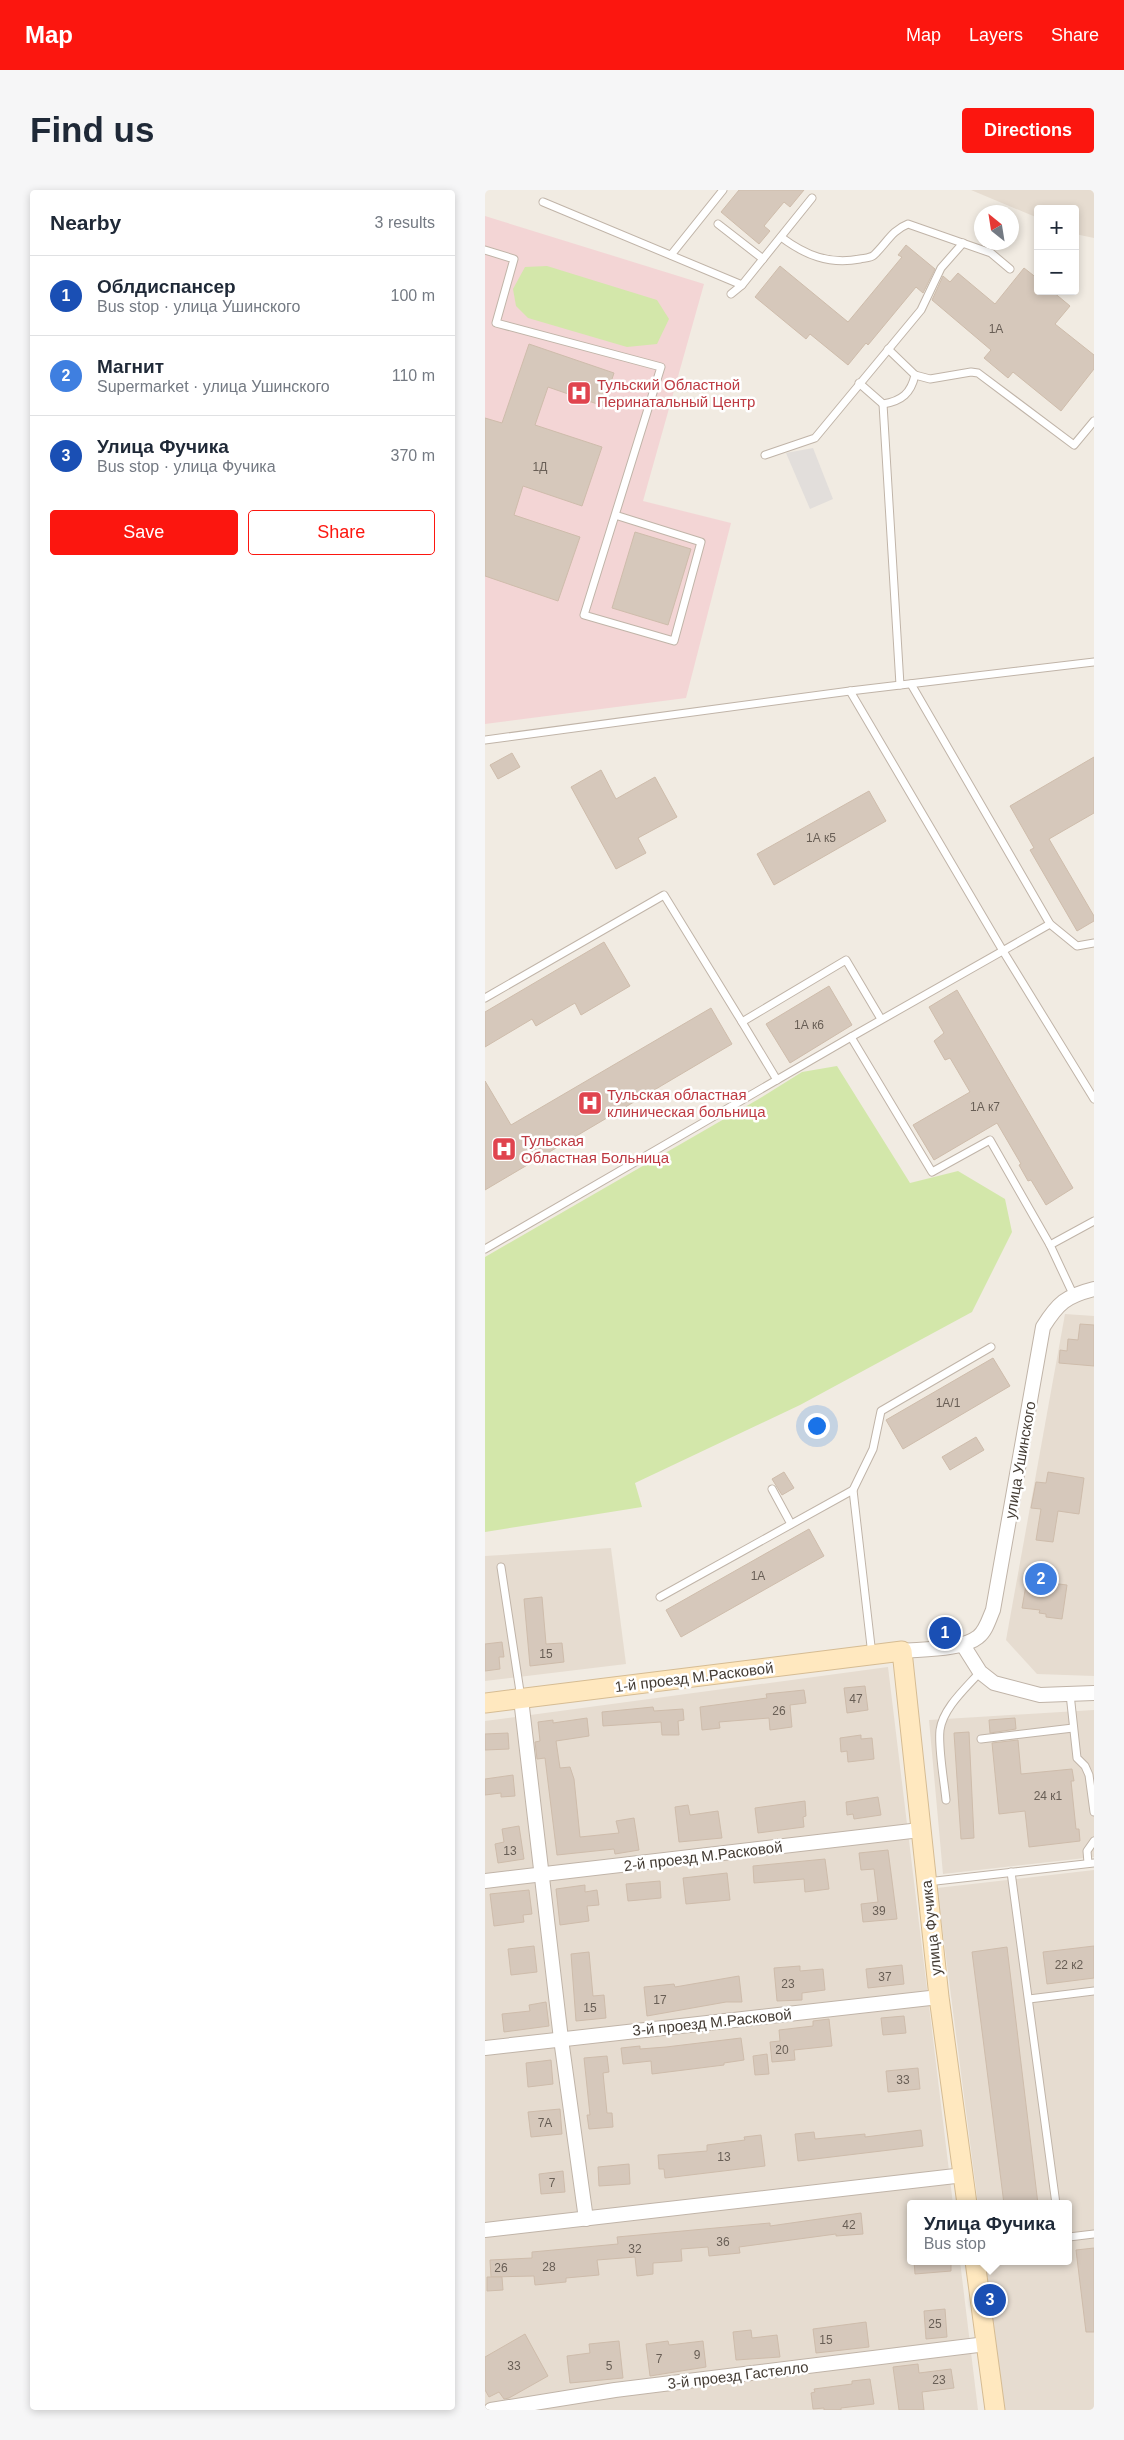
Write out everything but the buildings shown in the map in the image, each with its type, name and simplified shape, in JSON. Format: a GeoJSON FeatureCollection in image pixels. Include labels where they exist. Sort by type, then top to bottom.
{"type":"FeatureCollection","features":[{"type":"Feature","properties":{"kind":"street"},"geometry":{"type":"LineString","coordinates":[[1073,1294],[1094,1278]]}},
{"type":"Feature","properties":{"kind":"street","name":"улица Ушинского"},"geometry":{"type":"LineString","coordinates":[[902,1651],[963,1645],[977,1638],[984,1630],[993,1610],[1043,1327],[1055,1307],[1073,1294],[1094,1289]]}},
{"type":"Feature","properties":{"kind":"street"},"geometry":{"type":"LineString","coordinates":[[963,1645],[970,1660],[980,1672],[994,1683],[1040,1694],[1094,1693]]}},
{"type":"Feature","properties":{"kind":"street","name":"1-й проезд М.Расковой"},"geometry":{"type":"LineString","coordinates":[[485,1703],[902,1651]]}},
{"type":"Feature","properties":{"kind":"street","name":"улица Фучика"},"geometry":{"type":"LineString","coordinates":[[902,1651],[939,1997],[966,2200]]}},
{"type":"Feature","properties":{"kind":"street"},"geometry":{"type":"LineString","coordinates":[[521,1699],[561,2039],[586,2219]]}},
{"type":"Feature","properties":{"kind":"street","name":"2-й проезд М.Расковой"},"geometry":{"type":"LineString","coordinates":[[485,1881],[920,1830]]}},
{"type":"Feature","properties":{"kind":"street","name":"3-й проезд М.Расковой"},"geometry":{"type":"LineString","coordinates":[[485,2048],[939,1997]]}},
{"type":"Feature","properties":{"kind":"street"},"geometry":{"type":"LineString","coordinates":[[485,2230],[963,2175]]}},
{"type":"Feature","properties":{"kind":"street"},"geometry":{"type":"LineString","coordinates":[[976,2265],[995,2410]]}},
{"type":"Feature","properties":{"kind":"street","name":"3-й проезд Гастелло"},"geometry":{"type":"LineString","coordinates":[[491,2410],[615,2390],[986,2344]]}},
{"type":"Feature","properties":{"kind":"lane"},"geometry":{"type":"LineString","coordinates":[[671,255],[723,190]]}},
{"type":"Feature","properties":{"kind":"lane"},"geometry":{"type":"LineString","coordinates":[[731,294],[742,284],[813,198]]}},
{"type":"Feature","properties":{"kind":"lane"},"geometry":{"type":"LineString","coordinates":[[543,202],[742,284]]}},
{"type":"Feature","properties":{"kind":"lane"},"geometry":{"type":"LineString","coordinates":[[718,224],[763,259]]}},
{"type":"Feature","properties":{"kind":"lane"},"geometry":{"type":"LineString","coordinates":[[781,237],[801,252],[822,259],[851,261],[873,257],[897,228],[908,224],[991,253],[1010,269]]}},
{"type":"Feature","properties":{"kind":"lane"},"geometry":{"type":"LineString","coordinates":[[765,455],[815,438],[921,310],[941,268],[963,243]]}},
{"type":"Feature","properties":{"kind":"lane"},"geometry":{"type":"LineString","coordinates":[[485,250],[514,259],[496,323],[661,367],[615,515],[584,615],[674,641],[701,542],[615,515]]}},
{"type":"Feature","properties":{"kind":"lane"},"geometry":{"type":"LineString","coordinates":[[888,349],[915,375],[930,379],[971,372],[978,373],[1075,445],[1094,421]]}},
{"type":"Feature","properties":{"kind":"lane"},"geometry":{"type":"LineString","coordinates":[[883,404],[896,402],[906,396],[913,387],[915,375]]}},
{"type":"Feature","properties":{"kind":"lane"},"geometry":{"type":"LineString","coordinates":[[859,383],[883,404],[900,685]]}},
{"type":"Feature","properties":{"kind":"lane"},"geometry":{"type":"LineString","coordinates":[[485,740],[850,691],[1094,662]]}},
{"type":"Feature","properties":{"kind":"lane"},"geometry":{"type":"LineString","coordinates":[[911,684],[1050,924],[1077,946],[1094,943]]}},
{"type":"Feature","properties":{"kind":"lane"},"geometry":{"type":"LineString","coordinates":[[850,691],[1003,951],[1094,1099]]}},
{"type":"Feature","properties":{"kind":"lane"},"geometry":{"type":"LineString","coordinates":[[485,998],[663,895],[777,1080]]}},
{"type":"Feature","properties":{"kind":"lane"},"geometry":{"type":"LineString","coordinates":[[485,1250],[881,1019],[1050,924]]}},
{"type":"Feature","properties":{"kind":"lane"},"geometry":{"type":"LineString","coordinates":[[742,1022],[846,960],[881,1019]]}},
{"type":"Feature","properties":{"kind":"lane"},"geometry":{"type":"LineString","coordinates":[[851,1037],[932,1172],[990,1140],[1050,1245],[1073,1294]]}},
{"type":"Feature","properties":{"kind":"lane"},"geometry":{"type":"LineString","coordinates":[[1050,1245],[1094,1221]]}},
{"type":"Feature","properties":{"kind":"lane"},"geometry":{"type":"LineString","coordinates":[[872,1655],[853,1490],[873,1449],[881,1411],[991,1347]]}},
{"type":"Feature","properties":{"kind":"lane"},"geometry":{"type":"LineString","coordinates":[[772,1489],[791,1524]]}},
{"type":"Feature","properties":{"kind":"lane"},"geometry":{"type":"LineString","coordinates":[[659,1597],[853,1490]]}},
{"type":"Feature","properties":{"kind":"lane"},"geometry":{"type":"LineString","coordinates":[[501,1567],[521,1699]]}},
{"type":"Feature","properties":{"kind":"lane"},"geometry":{"type":"LineString","coordinates":[[946,1800],[940,1730],[944,1717],[980,1672]]}},
{"type":"Feature","properties":{"kind":"lane"},"geometry":{"type":"LineString","coordinates":[[1070,1694],[1077,1758],[1085,1766],[1089,1775],[1094,1812]]}},
{"type":"Feature","properties":{"kind":"lane"},"geometry":{"type":"LineString","coordinates":[[981,1739],[1073,1728]]}},
{"type":"Feature","properties":{"kind":"lane"},"geometry":{"type":"LineString","coordinates":[[926,1882],[1091,1863],[1087,1851],[1094,1841]]}},
{"type":"Feature","properties":{"kind":"lane"},"geometry":{"type":"LineString","coordinates":[[1011,1872],[1055,2200]]}},
{"type":"Feature","properties":{"kind":"lane"},"geometry":{"type":"LineString","coordinates":[[1029,1999],[1094,1991]]}},
{"type":"Feature","properties":{"kind":"lane"},"geometry":{"type":"LineString","coordinates":[[1072,2237],[1094,2234]]}},
{"type":"Feature","properties":{"kind":"shaded area"},"geometry":{"type":"Polygon","coordinates":[[[971,190],[1094,190],[1094,238],[1079,235],[1079,205],[1034,205],[1034,216],[1019,210],[1019,205],[1007,205],[971,190]]]}},
{"type":"Feature","properties":{"kind":"shaded area","name":"Тульский Областной Перинатальный Центр"},"geometry":{"type":"Polygon","coordinates":[[[485,216],[704,284],[643,501],[731,523],[686,698],[485,724],[485,216]]]}},
{"type":"Feature","properties":{"kind":"shaded area"},"geometry":{"type":"Polygon","coordinates":[[[813,448],[833,499],[810,509],[786,453],[813,448]]]}},
{"type":"Feature","properties":{"kind":"shaded area"},"geometry":{"type":"Polygon","coordinates":[[[1065,1314],[1094,1316],[1094,1676],[1037,1674],[1006,1640],[1065,1314]]]}},
{"type":"Feature","properties":{"kind":"shaded area"},"geometry":{"type":"Polygon","coordinates":[[[611,1548],[626,1664],[485,1681],[485,1556],[611,1548]]]}},
{"type":"Feature","properties":{"kind":"shaded area"},"geometry":{"type":"Polygon","coordinates":[[[888,1667],[953,2200],[907,2200],[907,2265],[960,2265],[978,2410],[485,2410],[485,1721],[888,1667]]]}},
{"type":"Feature","properties":{"kind":"shaded area"},"geometry":{"type":"Polygon","coordinates":[[[1094,1710],[1094,1857],[943,1874],[929,1720],[1094,1710]]]}},
{"type":"Feature","properties":{"kind":"shaded area"},"geometry":{"type":"Polygon","coordinates":[[[1094,1870],[1094,2410],[1004,2410],[986,2265],[1072,2265],[1072,2200],[977,2200],[937,1888],[1094,1870]]]}},
{"type":"Feature","properties":{"kind":"green space"},"geometry":{"type":"Polygon","coordinates":[[[547,266],[657,300],[669,319],[657,344],[627,347],[528,318],[516,306],[513,289],[525,267],[547,266]]]}},
{"type":"Feature","properties":{"kind":"green space"},"geometry":{"type":"Polygon","coordinates":[[[837,1066],[910,1183],[958,1171],[1005,1199],[1012,1232],[972,1312],[800,1405],[635,1483],[642,1507],[485,1532],[485,1257],[757,1100],[802,1072],[837,1066]]]}},
{"type":"Feature","properties":{"kind":"place","name":"Тульский Областной Перинатальный Центр"},"geometry":{"type":"Point","coordinates":[579,393]}},
{"type":"Feature","properties":{"kind":"place","name":"Тульская областная клиническая больница"},"geometry":{"type":"Point","coordinates":[590,1103]}},
{"type":"Feature","properties":{"kind":"place","name":"Тульская Областная Больница"},"geometry":{"type":"Point","coordinates":[504,1149]}},
{"type":"Feature","properties":{"kind":"place","name":"Магнит"},"geometry":{"type":"Point","coordinates":[1041,1579]}},
{"type":"Feature","properties":{"kind":"place","name":"Облдиспансер"},"geometry":{"type":"Point","coordinates":[945,1633]}},
{"type":"Feature","properties":{"kind":"place","name":"Улица Фучика"},"geometry":{"type":"Point","coordinates":[990,2300]}}]}
